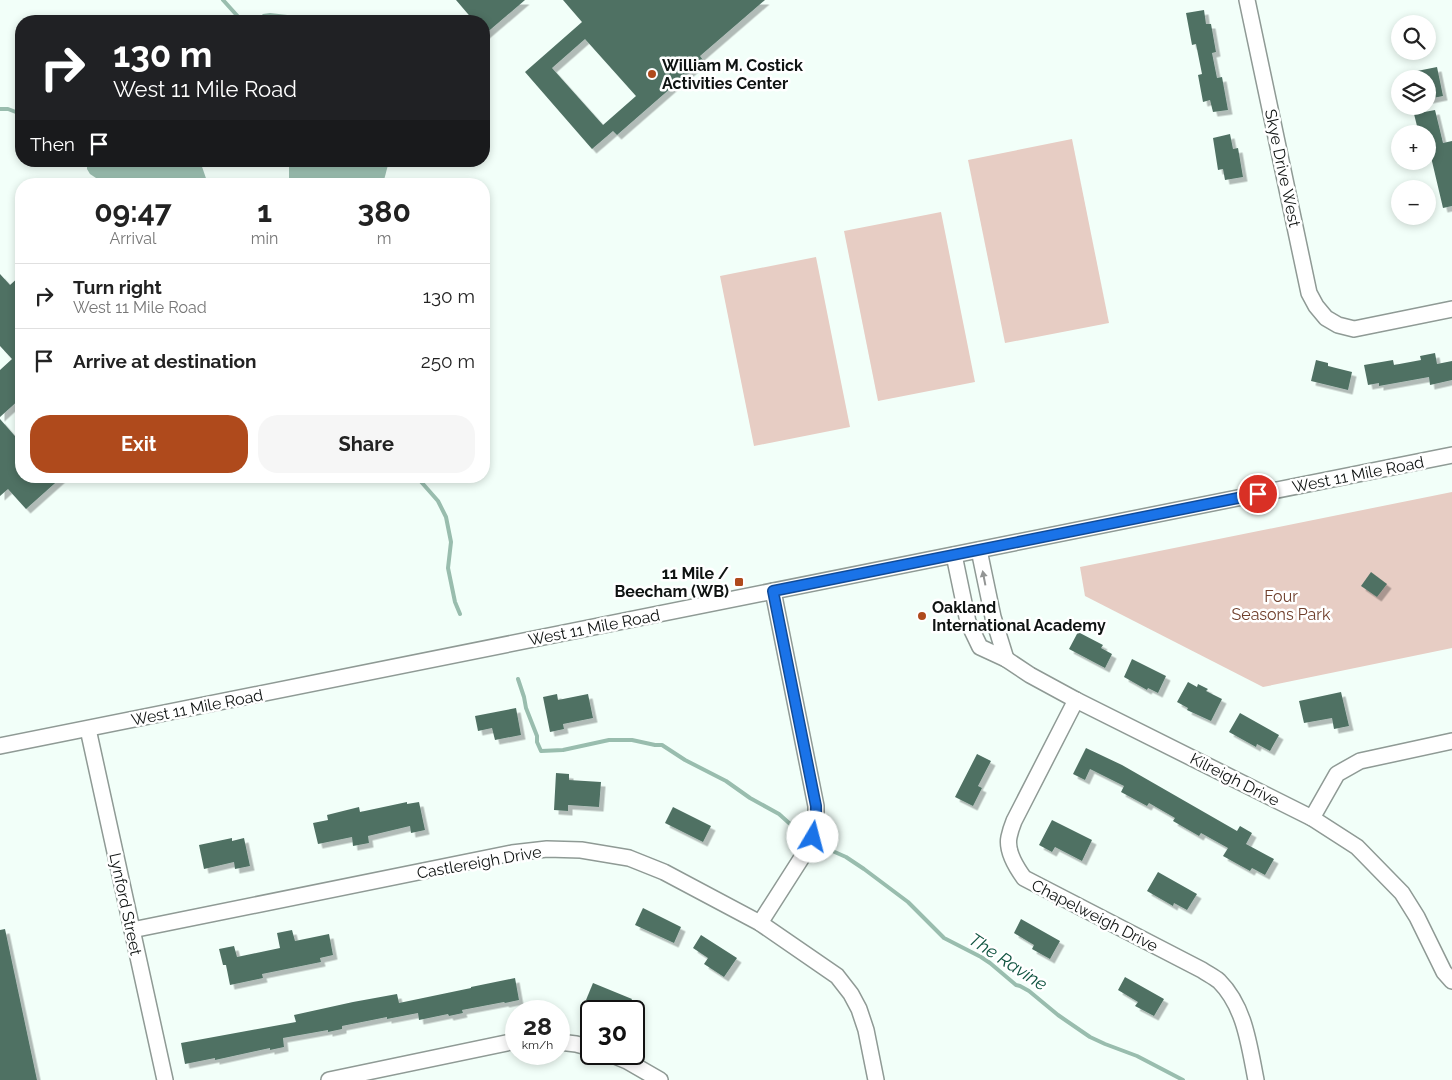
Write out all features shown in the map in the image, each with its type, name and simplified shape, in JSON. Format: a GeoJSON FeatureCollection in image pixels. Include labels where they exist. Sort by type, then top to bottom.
{"type":"FeatureCollection","features":[{"type":"Feature","properties":{"kind":"street","name":"Skye Drive West"},"geometry":{"type":"LineString","coordinates":[[1247,0],[1309,293],[1316,306],[1326,318],[1338,325],[1354,329],[1452,309]]}},
{"type":"Feature","properties":{"kind":"street","name":"West 11 Mile Road"},"geometry":{"type":"LineString","coordinates":[[0,746],[1452,455]]}},
{"type":"Feature","properties":{"kind":"street"},"geometry":{"type":"LineString","coordinates":[[979,550],[991,610],[1006,659]]}},
{"type":"Feature","properties":{"kind":"street","name":"Kilreigh Drive"},"geometry":{"type":"LineString","coordinates":[[954,555],[968,622],[980,647],[1006,659],[1030,675],[1076,700],[1312,818],[1357,847],[1402,893],[1417,917],[1444,972],[1452,981]]}},
{"type":"Feature","properties":{"kind":"street"},"geometry":{"type":"LineString","coordinates":[[760,923],[806,852],[813,837],[816,822],[816,806],[773,591]]}},
{"type":"Feature","properties":{"kind":"street","name":"Chapelweigh Drive"},"geometry":{"type":"LineString","coordinates":[[1076,700],[1014,821],[1008,838],[1011,854],[1018,869],[1024,878],[1202,970],[1217,980],[1232,996],[1244,1022],[1256,1080]]}},
{"type":"Feature","properties":{"kind":"street","name":"Lynford Street"},"geometry":{"type":"LineString","coordinates":[[88,729],[165,1080]]}},
{"type":"Feature","properties":{"kind":"street"},"geometry":{"type":"LineString","coordinates":[[1312,818],[1337,774],[1347,767],[1360,761],[1452,741]]}},
{"type":"Feature","properties":{"kind":"street","name":"Castlereigh Drive"},"geometry":{"type":"LineString","coordinates":[[132,930],[512,853],[546,849],[581,850],[629,858],[664,872],[760,923],[836,976],[859,1009],[866,1030],[876,1080]]}},
{"type":"Feature","properties":{"kind":"street"},"geometry":{"type":"LineString","coordinates":[[329,1080],[380,1075],[505,1045]]}},
{"type":"Feature","properties":{"kind":"street"},"geometry":{"type":"LineString","coordinates":[[634,1065],[660,1080]]}},
{"type":"Feature","properties":{"kind":"green space"},"geometry":{"type":"Polygon","coordinates":[[[1072,139],[1109,323],[1005,343],[968,160],[1072,139]]]}},
{"type":"Feature","properties":{"kind":"green space"},"geometry":{"type":"Polygon","coordinates":[[[941,212],[975,382],[878,401],[844,231],[941,212]]]}},
{"type":"Feature","properties":{"kind":"green space"},"geometry":{"type":"Polygon","coordinates":[[[816,257],[850,427],[754,446],[720,276],[816,257]]]}},
{"type":"Feature","properties":{"kind":"green space","name":"Four Seasons Park"},"geometry":{"type":"Polygon","coordinates":[[[1452,492],[1452,648],[1263,687],[1085,596],[1080,567],[1452,492]]]}},
{"type":"Feature","properties":{"kind":"shaded area"},"geometry":{"type":"Polygon","coordinates":[[[270,13],[287,15],[262,15],[270,13]]]}},
{"type":"Feature","properties":{"kind":"shaded area"},"geometry":{"type":"Polygon","coordinates":[[[87,167],[202,167],[206,178],[96,178],[87,167]]]}},
{"type":"Feature","properties":{"kind":"shaded area"},"geometry":{"type":"Polygon","coordinates":[[[289,167],[387,167],[385,178],[289,178],[289,167]]]}},
{"type":"Feature","properties":{"kind":"building"},"geometry":{"type":"Polygon","coordinates":[[[456,0],[525,0],[490,30],[490,15],[469,15],[456,0]]]}},
{"type":"Feature","properties":{"kind":"building","name":"William M. Costick Activities Center"},"geometry":{"type":"Polygon","coordinates":[[[563,0],[765,0],[700,56],[703,60],[617,135],[613,131],[592,149],[525,72],[582,22],[563,0]],[[585,39],[552,68],[603,125],[636,96],[585,39]]]}},
{"type":"Feature","properties":{"kind":"building"},"geometry":{"type":"Polygon","coordinates":[[[1204,10],[1206,24],[1211,24],[1216,52],[1212,53],[1217,78],[1222,77],[1228,110],[1213,112],[1210,100],[1203,102],[1198,75],[1202,74],[1196,44],[1192,45],[1186,13],[1204,10]]]}},
{"type":"Feature","properties":{"kind":"building"},"geometry":{"type":"Polygon","coordinates":[[[1437,67],[1443,96],[1436,97],[1436,70],[1422,70],[1437,67]]]}},
{"type":"Feature","properties":{"kind":"building"},"geometry":{"type":"Polygon","coordinates":[[[1436,114],[1443,143],[1452,141],[1452,206],[1443,208],[1434,170],[1436,170],[1436,125],[1417,125],[1414,115],[1436,114]]]}},
{"type":"Feature","properties":{"kind":"building"},"geometry":{"type":"Polygon","coordinates":[[[1230,134],[1233,149],[1238,148],[1243,177],[1225,180],[1223,169],[1218,170],[1213,138],[1230,134]]]}},
{"type":"Feature","properties":{"kind":"building"},"geometry":{"type":"Polygon","coordinates":[[[0,274],[10,285],[15,280],[15,403],[0,417],[0,370],[12,359],[0,346],[0,274]]]}},
{"type":"Feature","properties":{"kind":"building"},"geometry":{"type":"Polygon","coordinates":[[[1435,353],[1437,364],[1452,361],[1452,380],[1430,385],[1429,377],[1379,386],[1379,383],[1368,385],[1364,365],[1393,360],[1394,365],[1421,360],[1420,356],[1435,353]]]}},
{"type":"Feature","properties":{"kind":"building"},"geometry":{"type":"Polygon","coordinates":[[[1316,360],[1328,363],[1328,366],[1352,372],[1348,390],[1311,381],[1316,360]]]}},
{"type":"Feature","properties":{"kind":"building"},"geometry":{"type":"Polygon","coordinates":[[[0,419],[15,436],[15,483],[55,483],[26,509],[8,489],[0,496],[0,419]]]}},
{"type":"Feature","properties":{"kind":"building"},"geometry":{"type":"Polygon","coordinates":[[[1371,572],[1387,584],[1377,597],[1361,586],[1371,572]]]}},
{"type":"Feature","properties":{"kind":"building"},"geometry":{"type":"Polygon","coordinates":[[[1078,632],[1103,645],[1101,648],[1112,654],[1105,668],[1069,649],[1078,632]]]}},
{"type":"Feature","properties":{"kind":"building"},"geometry":{"type":"Polygon","coordinates":[[[1132,659],[1166,676],[1158,693],[1148,688],[1147,690],[1124,677],[1132,659]]]}},
{"type":"Feature","properties":{"kind":"building"},"geometry":{"type":"Polygon","coordinates":[[[1188,682],[1197,687],[1198,684],[1208,689],[1206,691],[1222,699],[1211,721],[1187,710],[1188,708],[1177,702],[1188,682]]]}},
{"type":"Feature","properties":{"kind":"building"},"geometry":{"type":"Polygon","coordinates":[[[1341,692],[1349,726],[1334,729],[1332,718],[1304,723],[1299,701],[1341,692]]]}},
{"type":"Feature","properties":{"kind":"building"},"geometry":{"type":"Polygon","coordinates":[[[557,694],[558,700],[588,694],[593,718],[563,724],[564,729],[550,732],[543,697],[557,694]]]}},
{"type":"Feature","properties":{"kind":"building"},"geometry":{"type":"Polygon","coordinates":[[[516,708],[521,735],[495,740],[492,728],[478,731],[475,716],[516,708]]]}},
{"type":"Feature","properties":{"kind":"building"},"geometry":{"type":"Polygon","coordinates":[[[1240,713],[1279,735],[1270,751],[1257,744],[1256,747],[1229,732],[1240,713]]]}},
{"type":"Feature","properties":{"kind":"building"},"geometry":{"type":"Polygon","coordinates":[[[1086,748],[1122,765],[1237,831],[1240,826],[1252,833],[1246,844],[1274,859],[1265,875],[1252,868],[1250,871],[1223,856],[1228,848],[1201,833],[1199,836],[1173,821],[1175,818],[1149,803],[1147,806],[1121,792],[1124,786],[1090,769],[1085,780],[1073,774],[1086,748]]]}},
{"type":"Feature","properties":{"kind":"building"},"geometry":{"type":"Polygon","coordinates":[[[977,754],[991,761],[978,786],[982,788],[973,806],[955,797],[977,754]]]}},
{"type":"Feature","properties":{"kind":"building"},"geometry":{"type":"Polygon","coordinates":[[[556,773],[569,774],[569,780],[601,782],[599,807],[568,805],[568,811],[554,810],[556,773]]]}},
{"type":"Feature","properties":{"kind":"building"},"geometry":{"type":"Polygon","coordinates":[[[407,802],[407,804],[419,802],[425,830],[411,833],[410,826],[368,836],[369,843],[353,846],[352,837],[318,844],[313,823],[328,820],[327,815],[359,807],[360,812],[407,802]]]}},
{"type":"Feature","properties":{"kind":"building"},"geometry":{"type":"Polygon","coordinates":[[[673,807],[711,826],[703,842],[665,823],[673,807]]]}},
{"type":"Feature","properties":{"kind":"building"},"geometry":{"type":"Polygon","coordinates":[[[1052,820],[1092,840],[1082,861],[1055,847],[1052,852],[1039,845],[1052,820]]]}},
{"type":"Feature","properties":{"kind":"building"},"geometry":{"type":"Polygon","coordinates":[[[232,838],[232,841],[244,838],[250,866],[235,869],[234,862],[204,869],[199,845],[232,838]]]}},
{"type":"Feature","properties":{"kind":"building"},"geometry":{"type":"Polygon","coordinates":[[[1158,872],[1197,894],[1187,910],[1174,903],[1173,906],[1147,891],[1158,872]]]}},
{"type":"Feature","properties":{"kind":"building"},"geometry":{"type":"Polygon","coordinates":[[[643,908],[681,927],[674,943],[635,925],[643,908]]]}},
{"type":"Feature","properties":{"kind":"building"},"geometry":{"type":"Polygon","coordinates":[[[1021,919],[1060,941],[1050,959],[1032,949],[1034,945],[1014,933],[1021,919]]]}},
{"type":"Feature","properties":{"kind":"building"},"geometry":{"type":"Polygon","coordinates":[[[5,929],[37,1080],[0,1080],[0,930],[5,929]]]}},
{"type":"Feature","properties":{"kind":"building"},"geometry":{"type":"Polygon","coordinates":[[[292,930],[295,941],[329,934],[333,955],[320,958],[321,962],[262,974],[263,978],[230,985],[226,965],[223,965],[219,949],[234,946],[237,957],[280,948],[277,933],[292,930]]]}},
{"type":"Feature","properties":{"kind":"building"},"geometry":{"type":"Polygon","coordinates":[[[701,935],[737,958],[724,977],[704,964],[708,958],[693,948],[701,935]]]}},
{"type":"Feature","properties":{"kind":"building"},"geometry":{"type":"Polygon","coordinates":[[[1125,977],[1164,999],[1154,1016],[1135,1006],[1138,1002],[1118,990],[1125,977]]]}},
{"type":"Feature","properties":{"kind":"building"},"geometry":{"type":"Polygon","coordinates":[[[515,978],[519,1000],[505,1000],[505,1003],[462,1010],[463,1013],[419,1020],[418,1013],[387,1019],[387,1017],[342,1026],[342,1029],[328,1032],[328,1030],[283,1038],[284,1047],[185,1064],[181,1043],[296,1022],[294,1015],[353,1002],[397,994],[399,1003],[515,978]]]}},
{"type":"Feature","properties":{"kind":"building"},"geometry":{"type":"Polygon","coordinates":[[[593,983],[632,999],[632,1000],[586,1000],[593,983]]]}},
{"type":"Feature","properties":{"kind":"waterway"},"geometry":{"type":"LineString","coordinates":[[223,0],[237,15]]}},
{"type":"Feature","properties":{"kind":"waterway"},"geometry":{"type":"LineString","coordinates":[[0,109],[15,112]]}},
{"type":"Feature","properties":{"kind":"waterway","name":"The Ravine"},"geometry":{"type":"LineString","coordinates":[[422,483],[438,501],[446,517],[451,542],[448,568],[455,602],[460,614]]}},
{"type":"Feature","properties":{"kind":"waterway","name":"The Ravine"},"geometry":{"type":"LineString","coordinates":[[518,679],[541,751],[563,750],[609,740],[632,740],[662,745],[685,760],[726,781],[750,798],[779,814],[798,829]]}},
{"type":"Feature","properties":{"kind":"waterway","name":"The Ravine"},"geometry":{"type":"LineString","coordinates":[[828,849],[846,857],[864,869],[908,902],[944,938],[990,963],[1016,985],[1029,991],[1058,1015],[1090,1037],[1137,1056],[1183,1080]]}},
{"type":"Feature","properties":{"kind":"place","name":"William M. Costick Activities Center"},"geometry":{"type":"Point","coordinates":[652,74]}},
{"type":"Feature","properties":{"kind":"place","name":"11 Mile / Beecham (WB)"},"geometry":{"type":"Point","coordinates":[739,582]}},
{"type":"Feature","properties":{"kind":"place","name":"Oakland International Academy"},"geometry":{"type":"Point","coordinates":[922,616]}},
{"type":"Feature","properties":{"kind":"route"},"geometry":{"type":"LineString","coordinates":[[813,837],[816,822],[816,806],[773,591],[1258,494]]}}]}
